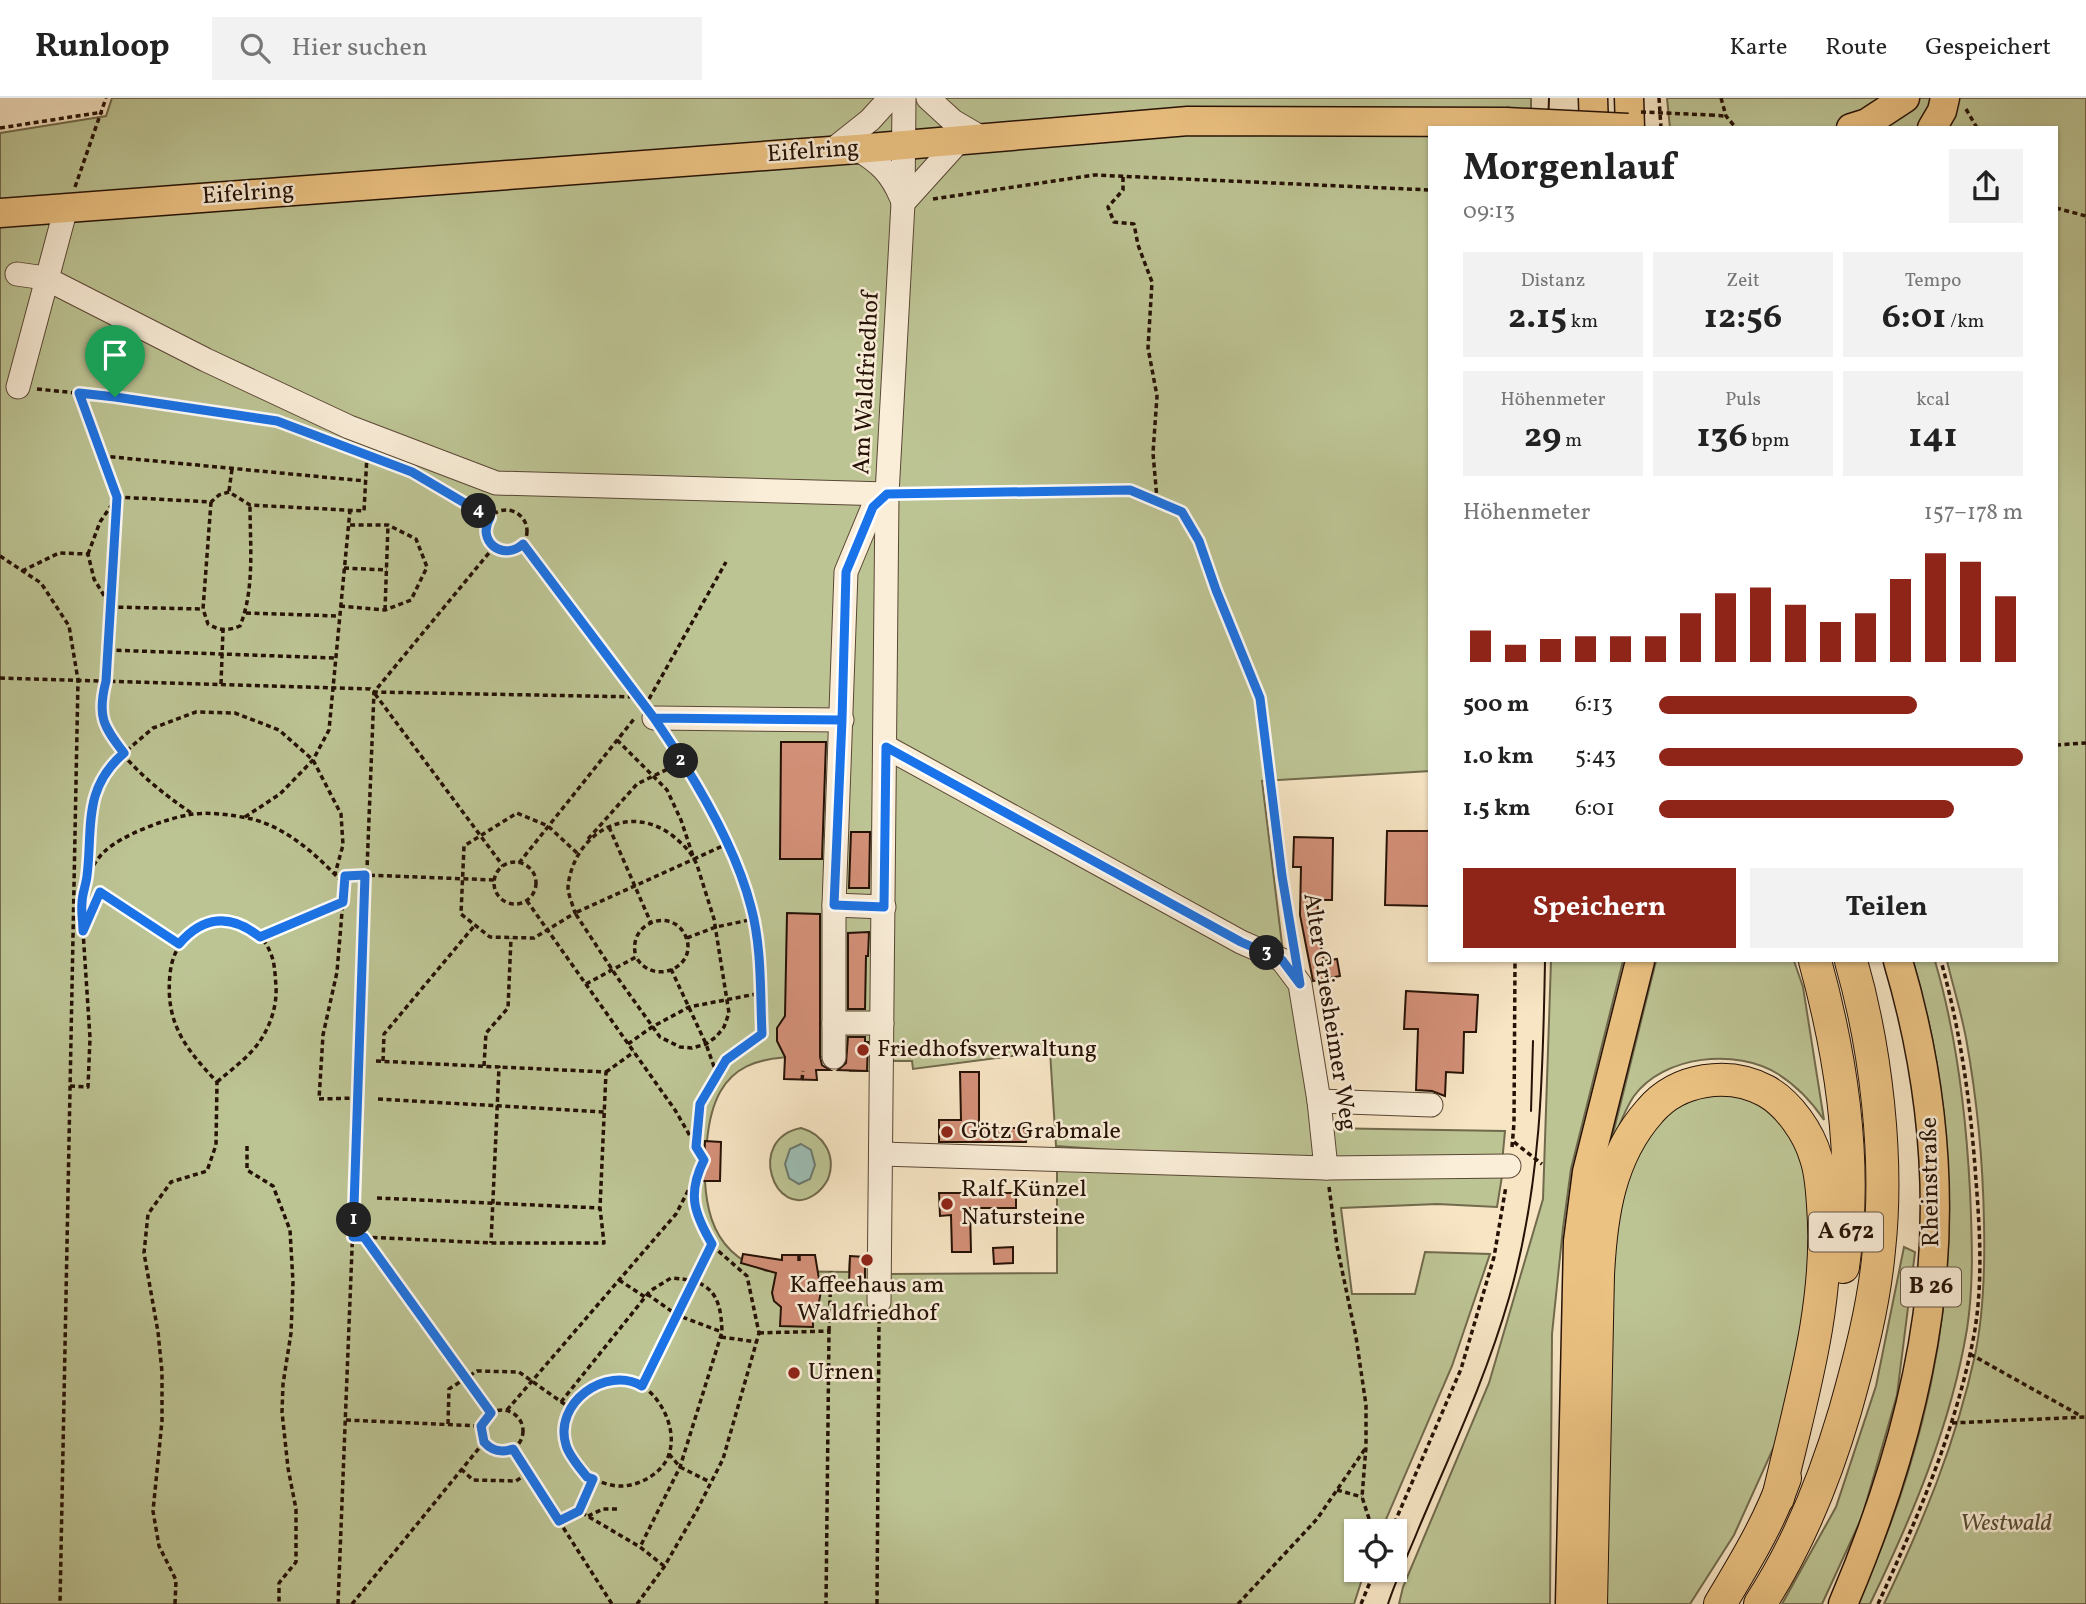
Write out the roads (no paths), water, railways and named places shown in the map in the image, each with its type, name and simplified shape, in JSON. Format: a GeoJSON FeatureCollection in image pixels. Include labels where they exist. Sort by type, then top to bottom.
{"type":"FeatureCollection","features":[{"type":"Feature","properties":{"kind":"highway","name":"A 672"},"geometry":{"type":"LineString","coordinates":[[1720,1604],[1778,1498],[1829,1346],[1838,1308],[1845,1255],[1848,1188],[1841,1080],[1829,1010],[1815,962]]}},
{"type":"Feature","properties":{"kind":"highway","name":"A 672"},"geometry":{"type":"LineString","coordinates":[[1760,1604],[1780,1573],[1810,1513],[1834,1449],[1872,1304],[1880,1235],[1882,1185],[1879,1124],[1874,1060],[1851,962]]}},
{"type":"Feature","properties":{"kind":"highway"},"geometry":{"type":"LineString","coordinates":[[1591,1604],[1597,1289],[1600,1230],[1607,1196],[1616,1167],[1650,1110],[1673,1093],[1694,1083],[1716,1079],[1738,1081],[1766,1091],[1789,1110],[1816,1157],[1825,1234],[1816,1328],[1778,1498]]}},
{"type":"Feature","properties":{"kind":"main road"},"geometry":{"type":"LineString","coordinates":[[1593,98],[1594,126]]}},
{"type":"Feature","properties":{"kind":"main road"},"geometry":{"type":"LineString","coordinates":[[1629,98],[1629,126]]}},
{"type":"Feature","properties":{"kind":"main road"},"geometry":{"type":"LineString","coordinates":[[1857,126],[1867,123],[1905,98]]}},
{"type":"Feature","properties":{"kind":"main road"},"geometry":{"type":"LineString","coordinates":[[1933,126],[1941,111],[1955,103]]}},
{"type":"Feature","properties":{"kind":"main road","name":"Eifelring"},"geometry":{"type":"LineString","coordinates":[[0,214],[1188,121],[1506,122],[1588,126]]}},
{"type":"Feature","properties":{"kind":"main road"},"geometry":{"type":"LineString","coordinates":[[1570,1604],[1578,1241],[1587,1172],[1640,962]]}},
{"type":"Feature","properties":{"kind":"main road","name":"Rheinstraße"},"geometry":{"type":"LineString","coordinates":[[1843,1604],[1872,1535],[1904,1434],[1927,1327],[1932,1272],[1935,1222],[1931,1117],[1922,1059],[1898,962]]}},
{"type":"Feature","properties":{"kind":"street"},"geometry":{"type":"LineString","coordinates":[[844,150],[890,98]]}},
{"type":"Feature","properties":{"kind":"street","name":"Am Waldfriedhof"},"geometry":{"type":"LineString","coordinates":[[879,1302],[887,494],[903,203],[904,98]]}},
{"type":"Feature","properties":{"kind":"street"},"geometry":{"type":"LineString","coordinates":[[903,203],[971,140],[928,98]]}},
{"type":"Feature","properties":{"kind":"street","name":"Am Waldfriedhof"},"geometry":{"type":"LineString","coordinates":[[844,150],[885,169],[892,177],[903,203]]}},
{"type":"Feature","properties":{"kind":"street"},"geometry":{"type":"LineString","coordinates":[[18,387],[65,208]]}},
{"type":"Feature","properties":{"kind":"street"},"geometry":{"type":"LineString","coordinates":[[17,274],[46,278],[206,360],[349,428],[496,483],[887,494]]}},
{"type":"Feature","properties":{"kind":"street"},"geometry":{"type":"LineString","coordinates":[[834,1057],[834,905],[846,572],[873,507],[887,494]]}},
{"type":"Feature","properties":{"kind":"street"},"geometry":{"type":"LineString","coordinates":[[650,711],[842,720]]}},
{"type":"Feature","properties":{"kind":"street","name":"Alter Griesheimer Weg"},"geometry":{"type":"LineString","coordinates":[[886,747],[1241,942],[1282,960],[1300,984],[1319,1101],[1326,1168]]}},
{"type":"Feature","properties":{"kind":"street"},"geometry":{"type":"LineString","coordinates":[[834,905],[884,907]]}},
{"type":"Feature","properties":{"kind":"street"},"geometry":{"type":"LineString","coordinates":[[834,1023],[882,1023]]}},
{"type":"Feature","properties":{"kind":"street"},"geometry":{"type":"LineString","coordinates":[[1319,1101],[1431,1105]]}},
{"type":"Feature","properties":{"kind":"street"},"geometry":{"type":"LineString","coordinates":[[881,1154],[1326,1168],[1509,1166]]}},
{"type":"Feature","properties":{"kind":"water"},"geometry":{"type":"Polygon","coordinates":[[[801,1144],[811,1150],[815,1165],[810,1179],[799,1184],[789,1178],[785,1164],[790,1149],[801,1144]]]}},
{"type":"Feature","properties":{"kind":"tram line"},"geometry":{"type":"LineString","coordinates":[[1548,126],[1549,98]]}},
{"type":"Feature","properties":{"kind":"tram line"},"geometry":{"type":"LineString","coordinates":[[1388,1604],[1479,1387],[1500,1328],[1520,1256],[1538,1131],[1545,962]]}},
{"type":"Feature","properties":{"kind":"tram line"},"geometry":{"type":"LineString","coordinates":[[1531,1111],[1533,1041]]}},
{"type":"Feature","properties":{"kind":"place","name":"Friedhofsverwaltung"},"geometry":{"type":"Point","coordinates":[863,1050]}},
{"type":"Feature","properties":{"kind":"place","name":"Götz Grabmale"},"geometry":{"type":"Point","coordinates":[947,1132]}},
{"type":"Feature","properties":{"kind":"place","name":"Ralf Künzel Natursteine"},"geometry":{"type":"Point","coordinates":[947,1204]}},
{"type":"Feature","properties":{"kind":"place","name":"Kaffeehaus am Waldfriedhof"},"geometry":{"type":"Point","coordinates":[867,1260]}},
{"type":"Feature","properties":{"kind":"place","name":"Urnen"},"geometry":{"type":"Point","coordinates":[794,1373]}},
{"type":"Feature","properties":{"kind":"park label","name":"Westwald"},"geometry":{"type":"Point","coordinates":[2006,1524]}}]}
